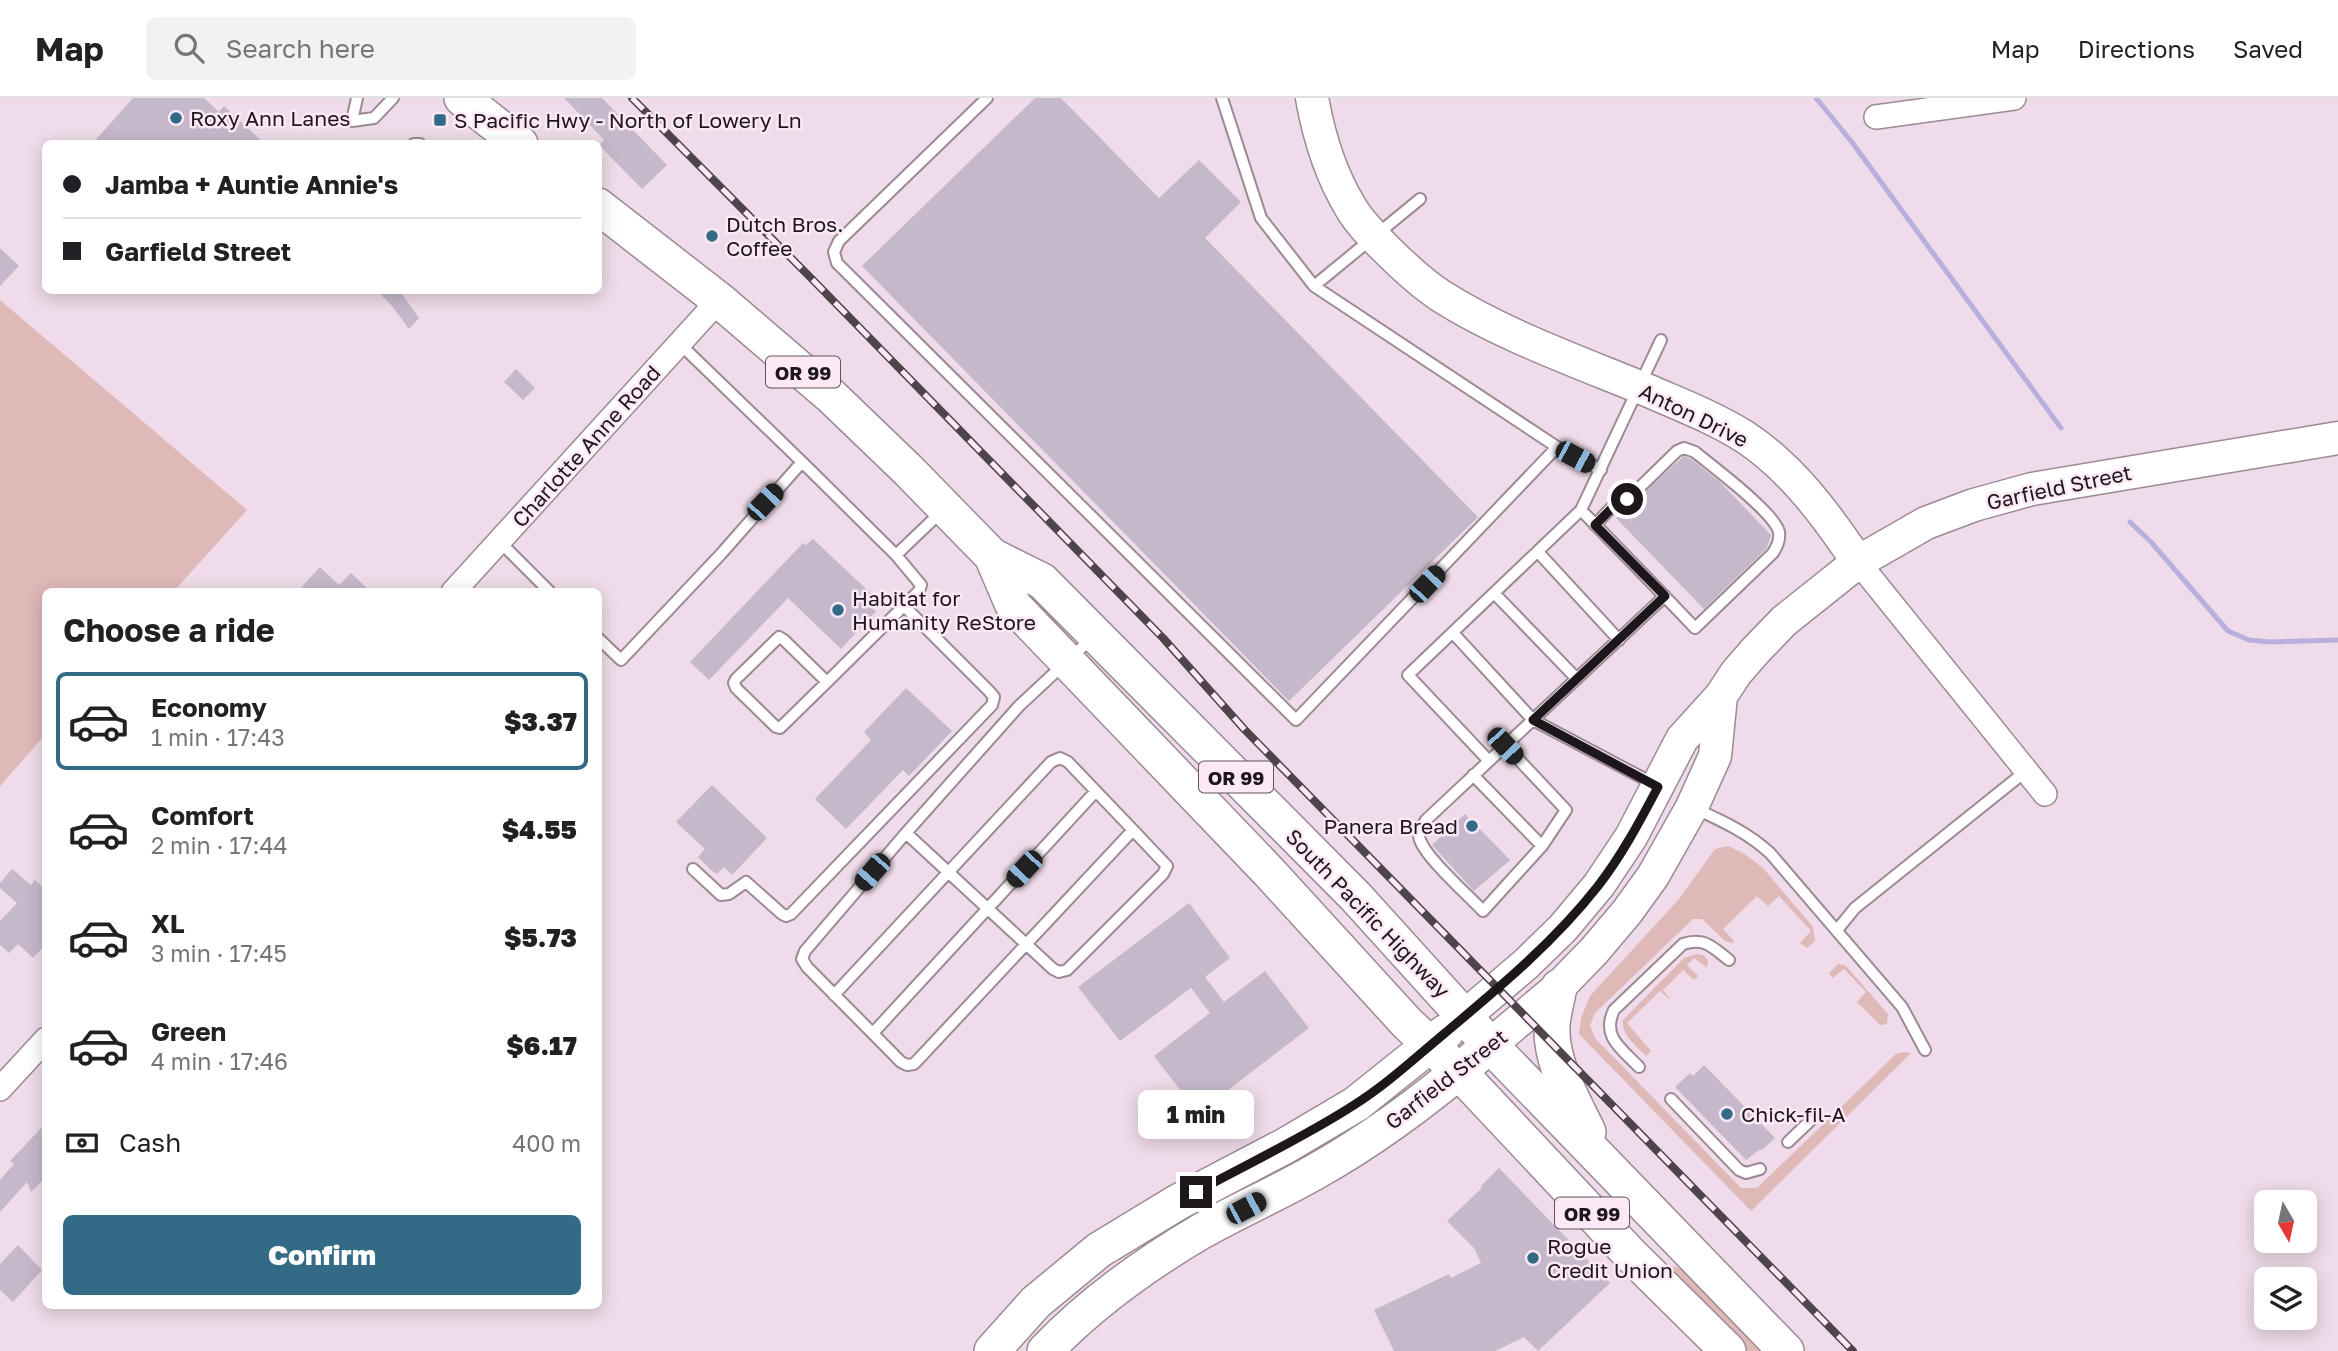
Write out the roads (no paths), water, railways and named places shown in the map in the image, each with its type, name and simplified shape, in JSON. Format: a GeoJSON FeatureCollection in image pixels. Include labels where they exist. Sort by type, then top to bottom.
{"type":"FeatureCollection","features":[{"type":"Feature","properties":{"kind":"main road"},"geometry":{"type":"LineString","coordinates":[[462,98],[515,140]]}},
{"type":"Feature","properties":{"kind":"main road","name":"Anton Drive"},"geometry":{"type":"LineString","coordinates":[[1312,98],[1325,153],[1351,209],[1374,237],[1406,268],[1440,296],[1509,331],[1734,431],[1770,457],[1799,485],[1830,521],[1858,562]]}},
{"type":"Feature","properties":{"kind":"main road","name":"South Pacific Highway"},"geometry":{"type":"LineString","coordinates":[[602,209],[719,300],[831,396],[992,556],[1042,581],[1356,897],[1490,1045],[1786,1351]]}},
{"type":"Feature","properties":{"kind":"main road","name":"Garfield Street"},"geometry":{"type":"LineString","coordinates":[[992,1351],[1037,1301],[1099,1250],[1222,1173],[1285,1146],[1340,1105],[1429,1046],[1526,964],[1563,928],[1599,885],[1631,837],[1682,738],[1783,621],[1858,562],[1926,523],[2032,488],[2338,438]]}},
{"type":"Feature","properties":{"kind":"main road","name":"South Pacific Highway"},"geometry":{"type":"LineString","coordinates":[[992,556],[1013,606],[1269,872],[1429,1046],[1459,1072],[1707,1337],[1728,1351]]}},
{"type":"Feature","properties":{"kind":"main road","name":"Garfield Street"},"geometry":{"type":"LineString","coordinates":[[1045,1351],[1066,1329],[1129,1278],[1200,1232],[1314,1172],[1402,1116],[1459,1072],[1559,987],[1627,912],[1653,876],[1692,807],[1715,756],[1721,696]]}},
{"type":"Feature","properties":{"kind":"main road"},"geometry":{"type":"LineString","coordinates":[[1559,987],[1552,1026],[1558,1065],[1601,1160]]}},
{"type":"Feature","properties":{"kind":"street"},"geometry":{"type":"LineString","coordinates":[[1876,117],[2014,98]]}},
{"type":"Feature","properties":{"kind":"street","name":"Charlotte Anne Road"},"geometry":{"type":"LineString","coordinates":[[457,588],[719,300]]}},
{"type":"Feature","properties":{"kind":"street","name":"Anton Drive"},"geometry":{"type":"LineString","coordinates":[[1858,562],[2045,794]]}},
{"type":"Feature","properties":{"kind":"street"},"geometry":{"type":"LineString","coordinates":[[0,1089],[42,1043]]}},
{"type":"Feature","properties":{"kind":"lane"},"geometry":{"type":"LineString","coordinates":[[357,98],[352,121],[374,118],[393,98]]}},
{"type":"Feature","properties":{"kind":"lane"},"geometry":{"type":"LineString","coordinates":[[987,98],[839,241],[834,252],[837,263],[1296,720],[1557,447]]}},
{"type":"Feature","properties":{"kind":"lane"},"geometry":{"type":"LineString","coordinates":[[1222,98],[1261,218],[1314,286],[1557,447],[1601,470]]}},
{"type":"Feature","properties":{"kind":"lane"},"geometry":{"type":"LineString","coordinates":[[1314,286],[1420,199]]}},
{"type":"Feature","properties":{"kind":"lane"},"geometry":{"type":"LineString","coordinates":[[1489,761],[1408,675],[1581,510],[1661,340]]}},
{"type":"Feature","properties":{"kind":"lane"},"geometry":{"type":"LineString","coordinates":[[680,344],[896,555],[921,585],[919,591],[827,682],[780,728],[756,708],[734,683],[779,638],[827,682]]}},
{"type":"Feature","properties":{"kind":"lane"},"geometry":{"type":"LineString","coordinates":[[1581,510],[1595,525],[1665,596],[1695,628],[1773,554],[1779,544],[1780,535],[1769,514],[1695,452],[1684,448],[1676,451],[1595,525]]}},
{"type":"Feature","properties":{"kind":"lane"},"geometry":{"type":"LineString","coordinates":[[602,642],[621,660],[721,554],[802,462]]}},
{"type":"Feature","properties":{"kind":"lane"},"geometry":{"type":"LineString","coordinates":[[896,555],[945,508]]}},
{"type":"Feature","properties":{"kind":"lane"},"geometry":{"type":"LineString","coordinates":[[499,541],[546,588]]}},
{"type":"Feature","properties":{"kind":"lane"},"geometry":{"type":"LineString","coordinates":[[1538,552],[1619,640]]}},
{"type":"Feature","properties":{"kind":"lane"},"geometry":{"type":"LineString","coordinates":[[1494,593],[1577,679]]}},
{"type":"Feature","properties":{"kind":"lane"},"geometry":{"type":"LineString","coordinates":[[1505,746],[1566,810],[1542,846],[1483,911],[1427,852],[1419,839],[1419,832],[1426,820],[1665,596]]}},
{"type":"Feature","properties":{"kind":"lane"},"geometry":{"type":"LineString","coordinates":[[693,869],[721,895],[729,894],[746,882],[782,914],[791,914],[992,705],[994,697],[989,691],[904,606]]}},
{"type":"Feature","properties":{"kind":"lane"},"geometry":{"type":"LineString","coordinates":[[1453,633],[1533,720],[1658,787]]}},
{"type":"Feature","properties":{"kind":"lane"},"geometry":{"type":"LineString","coordinates":[[1096,635],[1019,706],[906,833],[805,951],[802,959],[901,1062],[914,1064],[1133,830]]}},
{"type":"Feature","properties":{"kind":"lane"},"geometry":{"type":"LineString","coordinates":[[834,995],[948,872],[1051,762],[1060,758],[1068,762],[1167,866],[1163,874],[1067,970],[1059,972],[1053,969],[1027,943],[948,872],[906,833]]}},
{"type":"Feature","properties":{"kind":"lane"},"geometry":{"type":"LineString","coordinates":[[1837,930],[1856,908],[2026,771]]}},
{"type":"Feature","properties":{"kind":"lane"},"geometry":{"type":"LineString","coordinates":[[1473,775],[1542,846]]}},
{"type":"Feature","properties":{"kind":"lane"},"geometry":{"type":"LineString","coordinates":[[873,1033],[1096,791]]}},
{"type":"Feature","properties":{"kind":"lane"},"geometry":{"type":"LineString","coordinates":[[1692,807],[1733,825],[1755,838],[1770,853],[1902,1007],[1925,1050]]}},
{"type":"Feature","properties":{"kind":"lane"},"geometry":{"type":"LineString","coordinates":[[1639,1067],[1609,1032],[1609,1021],[1614,1010],[1683,944],[1697,939],[1709,944],[1729,960]]}},
{"type":"Feature","properties":{"kind":"lane"},"geometry":{"type":"LineString","coordinates":[[1671,1099],[1739,1170],[1746,1173],[1760,1169]]}},
{"type":"Feature","properties":{"kind":"lane"},"geometry":{"type":"LineString","coordinates":[[1788,1142],[1810,1121]]}},
{"type":"Feature","properties":{"kind":"waterway"},"geometry":{"type":"LineString","coordinates":[[1816,98],[1851,141],[2061,428]]}},
{"type":"Feature","properties":{"kind":"waterway"},"geometry":{"type":"LineString","coordinates":[[2130,522],[2151,542],[2228,631],[2249,640],[2270,642],[2338,640]]}},
{"type":"Feature","properties":{"kind":"railway"},"geometry":{"type":"LineString","coordinates":[[632,98],[1163,638],[1244,729],[1853,1351]]}},
{"type":"Feature","properties":{"kind":"place","name":"Roxy Ann Lanes"},"geometry":{"type":"Point","coordinates":[176,118]}},
{"type":"Feature","properties":{"kind":"place","name":"S Pacific Hwy - North of Lowery Ln"},"geometry":{"type":"Point","coordinates":[440,120]}},
{"type":"Feature","properties":{"kind":"place","name":"Dutch Bros. Coffee"},"geometry":{"type":"Point","coordinates":[712,236]}},
{"type":"Feature","properties":{"kind":"place","name":"Habitat for Humanity ReStore"},"geometry":{"type":"Point","coordinates":[838,610]}},
{"type":"Feature","properties":{"kind":"place","name":"Panera Bread"},"geometry":{"type":"Point","coordinates":[1472,826]}},
{"type":"Feature","properties":{"kind":"place","name":"Chick-fil-A"},"geometry":{"type":"Point","coordinates":[1727,1114]}},
{"type":"Feature","properties":{"kind":"place","name":"Rogue Credit Union"},"geometry":{"type":"Point","coordinates":[1533,1258]}}]}
